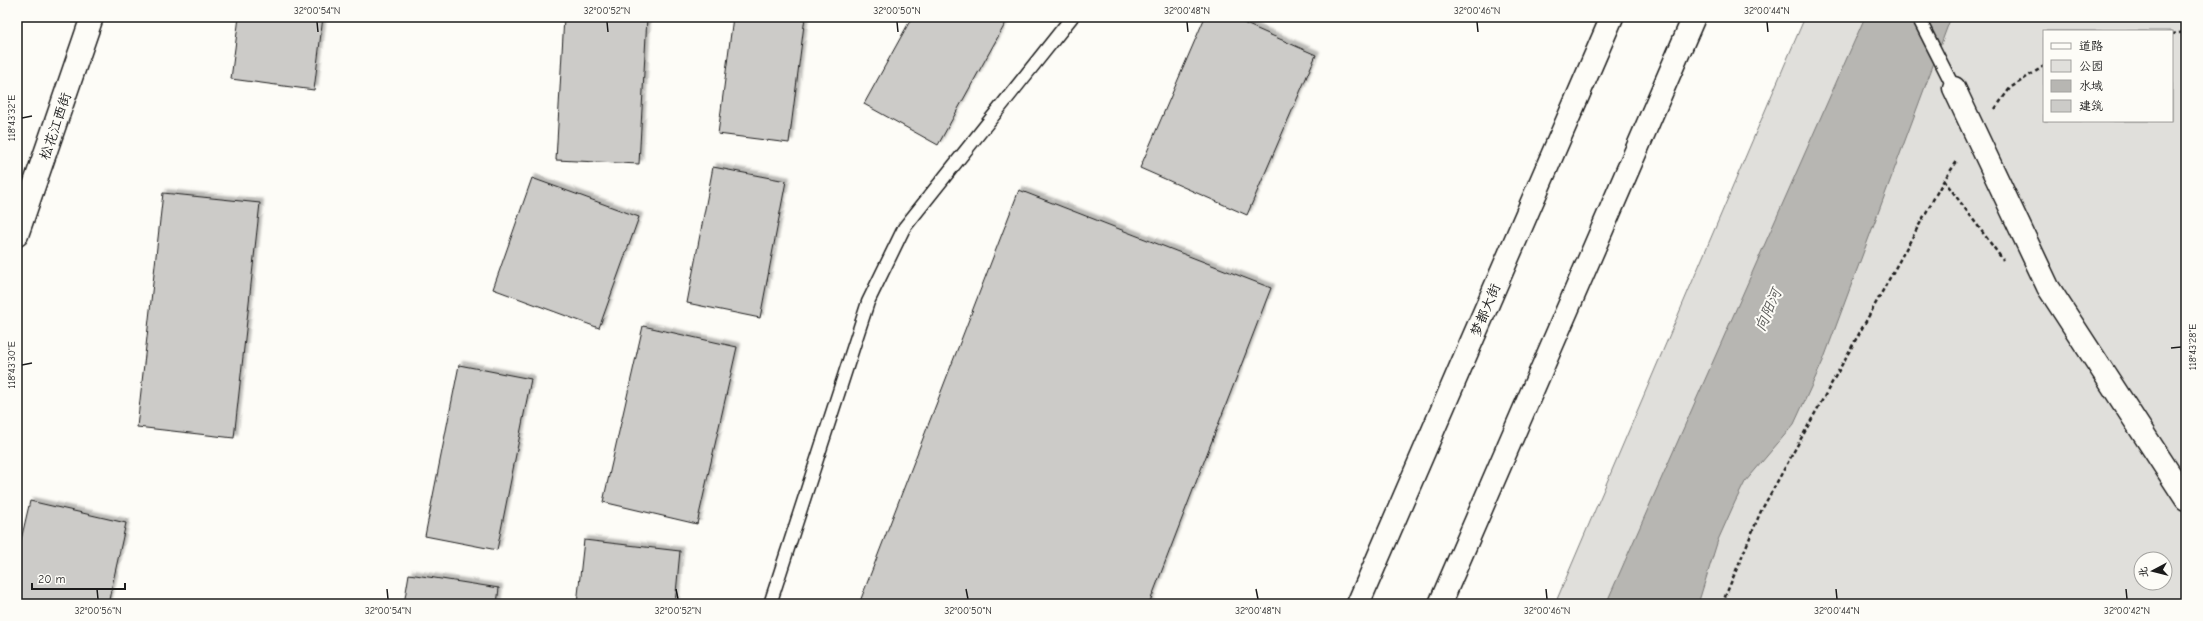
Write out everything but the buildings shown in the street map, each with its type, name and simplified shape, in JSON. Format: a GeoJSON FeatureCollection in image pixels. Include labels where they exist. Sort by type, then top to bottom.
{"type":"FeatureCollection","features":[{"type":"Feature","properties":{"kind":"main road","name":"松花江西街"},"geometry":{"type":"LineString","coordinates":[[17,235],[92,17]]}},
{"type":"Feature","properties":{"kind":"main road"},"geometry":{"type":"LineString","coordinates":[[1440,604],[1694,17]]}},
{"type":"Feature","properties":{"kind":"main road","name":"梦都大街"},"geometry":{"type":"LineString","coordinates":[[1358,604],[1607,19]]}},
{"type":"Feature","properties":{"kind":"main road"},"geometry":{"type":"LineString","coordinates":[[1954,88],[2048,287],[2186,499]]}},
{"type":"Feature","properties":{"kind":"lane"},"geometry":{"type":"LineString","coordinates":[[770,604],[868,302],[904,228],[1072,17]]}},
{"type":"Feature","properties":{"kind":"lane"},"geometry":{"type":"LineString","coordinates":[[1918,17],[1954,88]]}},
{"type":"Feature","properties":{"kind":"path"},"geometry":{"type":"LineString","coordinates":[[2173,34],[2186,32]]}},
{"type":"Feature","properties":{"kind":"path"},"geometry":{"type":"LineString","coordinates":[[1722,604],[1761,511],[1944,180],[2010,88],[2043,67]]}},
{"type":"Feature","properties":{"kind":"green space"},"geometry":{"type":"Polygon","coordinates":[[[1805,17],[2186,17],[2186,604],[1555,604],[1805,17]]]}},
{"type":"Feature","properties":{"kind":"water","name":"向阳河"},"geometry":{"type":"Polygon","coordinates":[[[1865,17],[1951,17],[1823,361],[1794,424],[1745,482],[1718,540],[1698,604],[1606,604],[1865,17]]]}}]}
